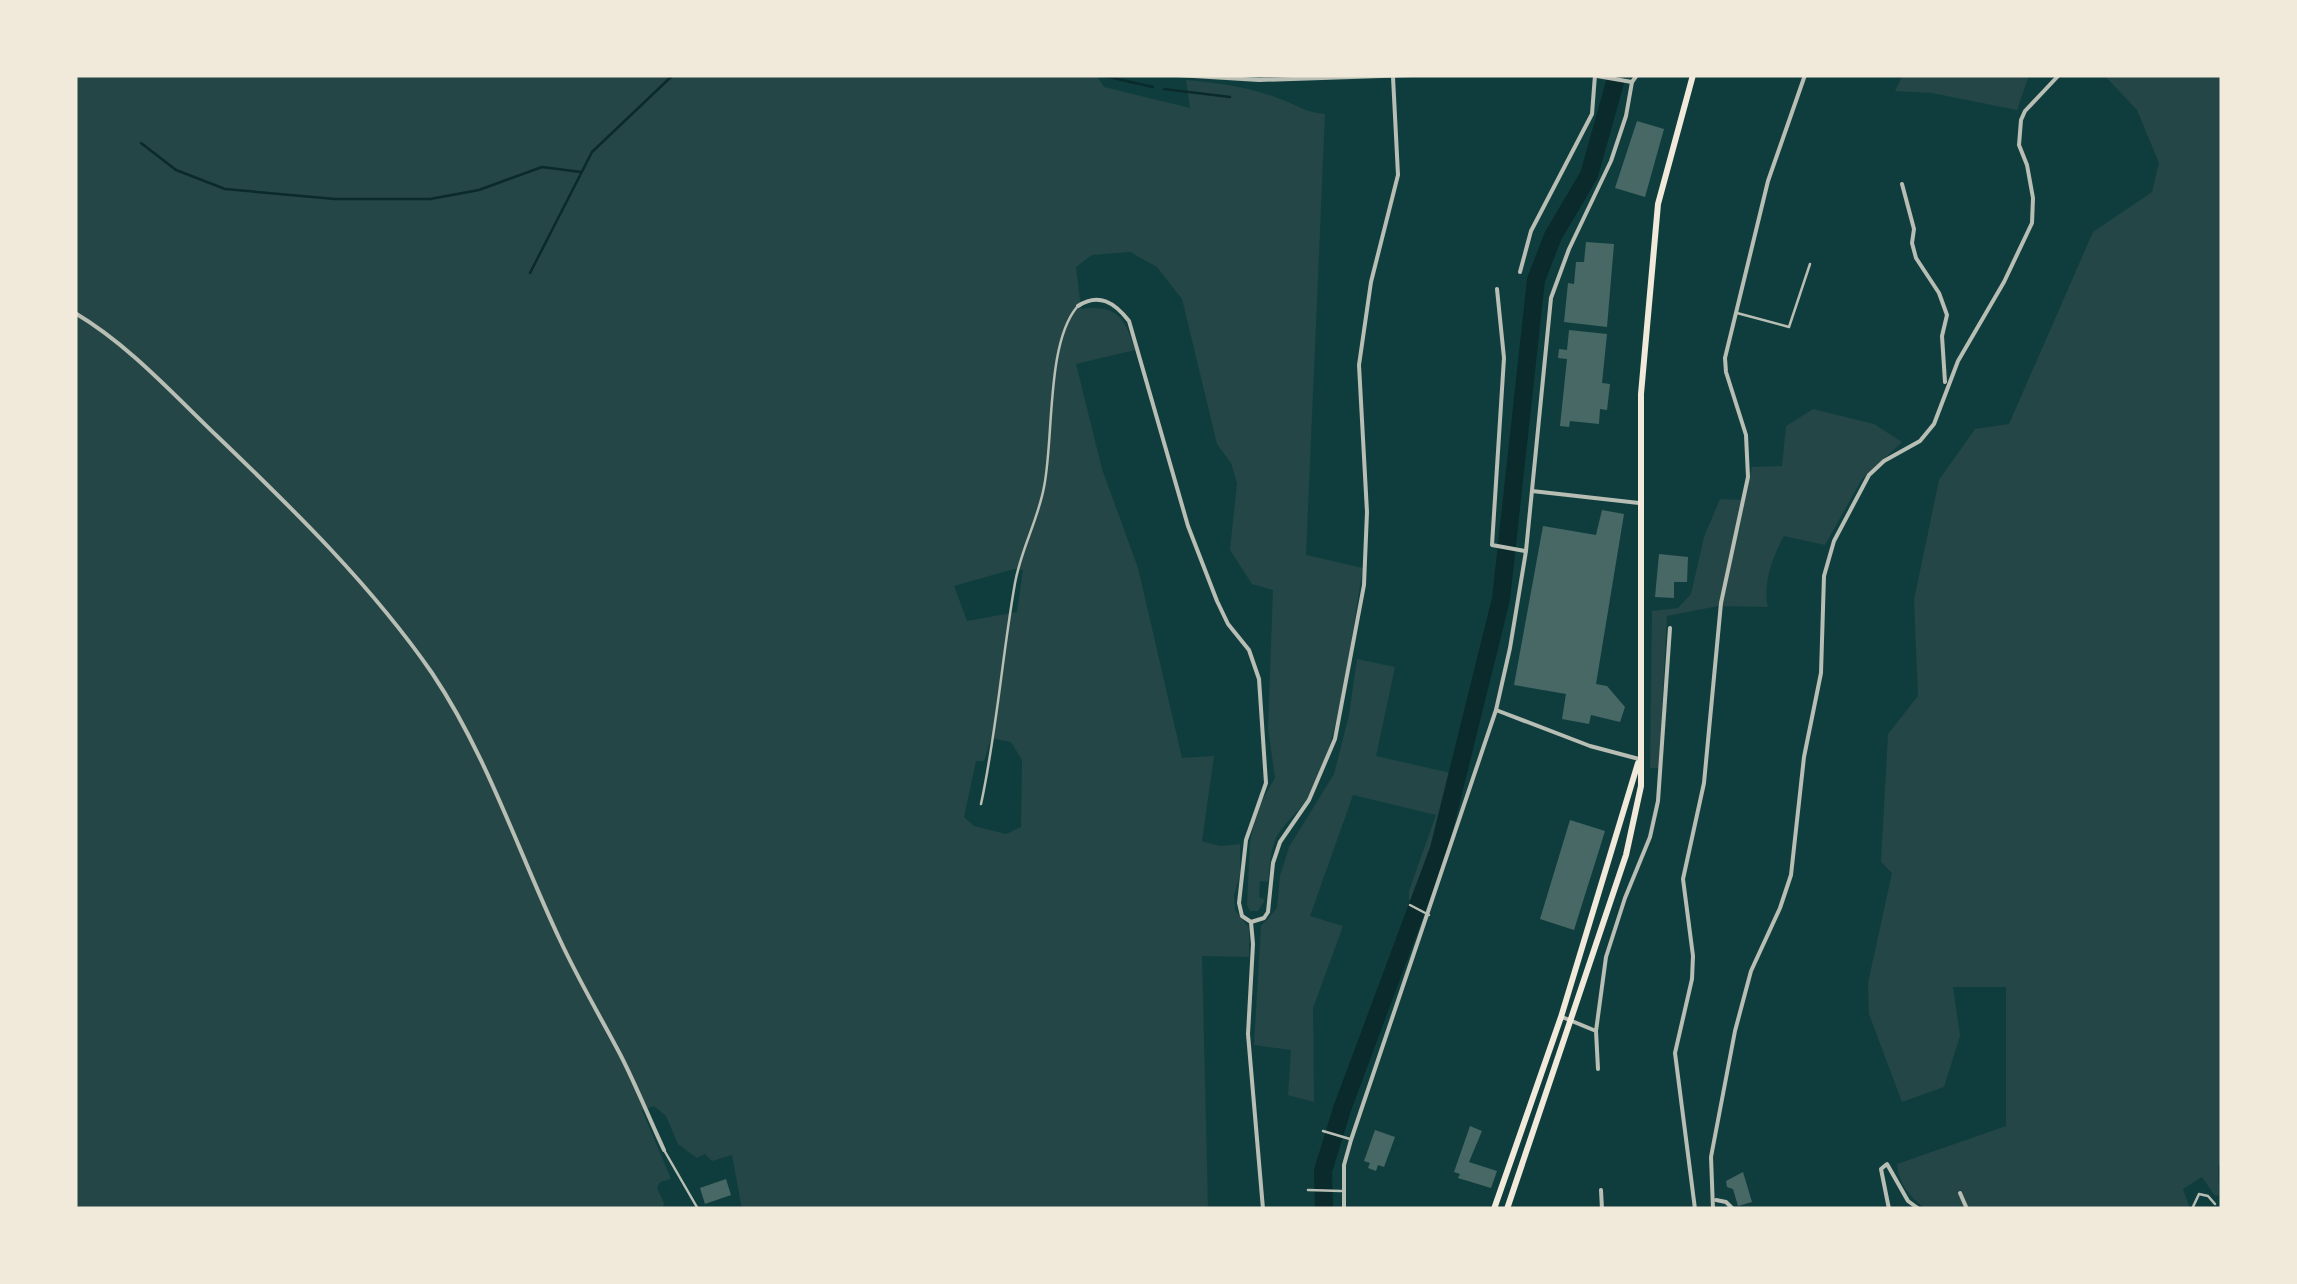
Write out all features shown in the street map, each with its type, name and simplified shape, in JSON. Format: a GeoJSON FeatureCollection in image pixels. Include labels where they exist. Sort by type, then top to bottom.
{"type":"FeatureCollection","features":[{"type":"Feature","properties":{"kind":"main road"},"geometry":{"type":"LineString","coordinates":[[1506,1209],[1626,854],[1641,786],[1640,394],[1654,242],[1670,151],[1692,75]]}},
{"type":"Feature","properties":{"kind":"main road"},"geometry":{"type":"LineString","coordinates":[[1494,1209],[1561,1017],[1639,759]]}},
{"type":"Feature","properties":{"kind":"street"},"geometry":{"type":"LineString","coordinates":[[1177,75],[1259,80],[1412,75]]}},
{"type":"Feature","properties":{"kind":"street"},"geometry":{"type":"LineString","coordinates":[[1520,272],[1531,231],[1592,114],[1595,75],[1632,82]]}},
{"type":"Feature","properties":{"kind":"street"},"geometry":{"type":"LineString","coordinates":[[1344,1209],[1340,1191],[1348,1139],[1496,710],[1526,552],[1551,298],[1611,161],[1637,75]]}},
{"type":"Feature","properties":{"kind":"street"},"geometry":{"type":"LineString","coordinates":[[1694,1209],[1675,1053],[1692,979],[1693,956],[1683,880],[1704,783],[1722,603],[1748,477],[1746,435],[1725,358],[1768,181],[1805,75]]}},
{"type":"Feature","properties":{"kind":"street"},"geometry":{"type":"LineString","coordinates":[[1713,1209],[1712,1157],[1735,1031],[1750,971],[1791,875],[1804,757],[1821,673],[1824,576],[1834,541],[1869,476],[1884,461],[1920,441],[1934,424],[1946,386],[2004,282],[2032,223],[2033,198],[2019,145],[2021,120],[2025,110],[2059,75]]}},
{"type":"Feature","properties":{"kind":"street"},"geometry":{"type":"LineString","coordinates":[[1251,922],[1264,918],[1268,912],[1273,863],[1280,842],[1309,800],[1335,740],[1364,585],[1367,512],[1358,364],[1371,282],[1398,175],[1393,78]]}},
{"type":"Feature","properties":{"kind":"street"},"geometry":{"type":"LineString","coordinates":[[1902,184],[1914,229],[1916,258],[1948,314],[1942,336],[1946,386]]}},
{"type":"Feature","properties":{"kind":"street"},"geometry":{"type":"LineString","coordinates":[[1497,289],[1504,358],[1492,545],[1526,552]]}},
{"type":"Feature","properties":{"kind":"street"},"geometry":{"type":"LineString","coordinates":[[1078,306],[1094,298],[1105,300],[1119,308],[1128,321],[1137,342],[1169,468],[1200,559],[1228,624],[1256,665],[1266,783],[1246,840],[1239,903],[1242,916],[1251,922]]}},
{"type":"Feature","properties":{"kind":"street"},"geometry":{"type":"LineString","coordinates":[[75,314],[101,328],[276,491],[345,566],[430,670],[482,763],[561,943],[622,1058],[664,1150]]}},
{"type":"Feature","properties":{"kind":"street"},"geometry":{"type":"LineString","coordinates":[[1532,491],[1639,503]]}},
{"type":"Feature","properties":{"kind":"street"},"geometry":{"type":"LineString","coordinates":[[1598,1069],[1596,1030],[1606,957],[1650,837],[1658,801],[1670,628]]}},
{"type":"Feature","properties":{"kind":"street"},"geometry":{"type":"LineString","coordinates":[[1496,710],[1590,746],[1639,759]]}},
{"type":"Feature","properties":{"kind":"street"},"geometry":{"type":"LineString","coordinates":[[1251,922],[1248,1034],[1263,1209]]}},
{"type":"Feature","properties":{"kind":"street"},"geometry":{"type":"LineString","coordinates":[[1561,1017],[1596,1030]]}},
{"type":"Feature","properties":{"kind":"street"},"geometry":{"type":"LineString","coordinates":[[1889,1209],[1880,1181],[1880,1169],[1887,1164],[1908,1201],[1919,1209]]}},
{"type":"Feature","properties":{"kind":"street"},"geometry":{"type":"LineString","coordinates":[[1601,1190],[1602,1209]]}},
{"type":"Feature","properties":{"kind":"street"},"geometry":{"type":"LineString","coordinates":[[1960,1193],[1967,1209]]}},
{"type":"Feature","properties":{"kind":"street"},"geometry":{"type":"LineString","coordinates":[[1714,1200],[1726,1202],[1732,1209]]}},
{"type":"Feature","properties":{"kind":"lane"},"geometry":{"type":"LineString","coordinates":[[1736,312],[1789,327],[1810,264]]}},
{"type":"Feature","properties":{"kind":"lane"},"geometry":{"type":"LineString","coordinates":[[981,804],[997,730],[1015,583],[1044,488],[1058,349],[1078,306]]}},
{"type":"Feature","properties":{"kind":"lane"},"geometry":{"type":"LineString","coordinates":[[1410,905],[1427,914]]}},
{"type":"Feature","properties":{"kind":"lane"},"geometry":{"type":"LineString","coordinates":[[1324,1131],[1348,1139]]}},
{"type":"Feature","properties":{"kind":"lane"},"geometry":{"type":"LineString","coordinates":[[664,1150],[698,1209]]}},
{"type":"Feature","properties":{"kind":"lane"},"geometry":{"type":"LineString","coordinates":[[1308,1190],[1340,1191]]}},
{"type":"Feature","properties":{"kind":"lane"},"geometry":{"type":"LineString","coordinates":[[2192,1209],[2199,1194],[2208,1196],[2215,1204]]}},
{"type":"Feature","properties":{"kind":"shaded area"},"geometry":{"type":"Polygon","coordinates":[[[75,75],[1096,75],[1104,87],[1190,108],[1186,80],[1246,89],[1325,114],[1306,555],[1363,568],[1333,734],[1310,794],[1275,841],[1268,882],[1260,881],[1259,897],[1265,900],[1258,911],[1250,911],[1247,905],[1256,811],[1275,778],[1268,728],[1273,590],[1252,584],[1230,550],[1237,483],[1231,463],[1217,444],[1182,299],[1157,267],[1130,252],[1092,255],[1076,267],[1081,309],[1103,309],[1118,316],[1135,350],[1076,364],[1102,469],[1138,568],[1182,758],[1214,756],[1202,841],[1220,846],[1240,844],[1235,910],[1249,928],[1249,957],[1202,956],[1208,1209],[742,1209],[732,1155],[712,1161],[705,1154],[697,1158],[678,1144],[666,1116],[654,1106],[642,1110],[671,1179],[660,1182],[657,1188],[663,1209],[75,1209],[75,75]],[[1014,569],[954,586],[967,621],[1017,612],[1023,570],[1014,569]],[[991,738],[984,761],[976,761],[964,817],[974,826],[1006,834],[1021,827],[1022,760],[1011,742],[991,738]]]}},
{"type":"Feature","properties":{"kind":"shaded area"},"geometry":{"type":"Polygon","coordinates":[[[1903,75],[2029,75],[2017,110],[1932,93],[1895,91],[1903,75]]]}},
{"type":"Feature","properties":{"kind":"shaded area"},"geometry":{"type":"Polygon","coordinates":[[[2104,75],[2222,75],[2219,1195],[2215,1196],[2202,1177],[2183,1189],[2190,1209],[1926,1209],[1906,1190],[1897,1164],[2006,1126],[2006,987],[1953,987],[1960,1036],[1944,1087],[1902,1102],[1869,1014],[1868,983],[1892,873],[1881,862],[1888,734],[1918,696],[1914,600],[1939,480],[1975,429],[2009,424],[2093,232],[2152,192],[2159,163],[2137,110],[2104,75]]]}},
{"type":"Feature","properties":{"kind":"shaded area"},"geometry":{"type":"Polygon","coordinates":[[[1813,409],[1874,424],[1902,442],[1862,479],[1825,545],[1784,536],[1770,571],[1768,607],[1718,606],[1667,616],[1659,768],[1650,768],[1652,611],[1678,608],[1691,594],[1704,537],[1720,499],[1744,500],[1752,467],[1782,466],[1786,426],[1813,409]]]}},
{"type":"Feature","properties":{"kind":"shaded area"},"geometry":{"type":"Polygon","coordinates":[[[1357,659],[1395,667],[1376,756],[1455,774],[1414,902],[1409,900],[1409,891],[1436,815],[1353,795],[1310,916],[1343,926],[1313,1008],[1314,1102],[1288,1095],[1291,1050],[1254,1045],[1261,926],[1277,908],[1280,876],[1289,847],[1334,774],[1349,715],[1357,659]]]}},
{"type":"Feature","properties":{"kind":"building"},"geometry":{"type":"Polygon","coordinates":[[[1637,121],[1664,129],[1645,197],[1615,188],[1637,121]]]}},
{"type":"Feature","properties":{"kind":"building"},"geometry":{"type":"Polygon","coordinates":[[[1586,242],[1614,244],[1607,327],[1564,322],[1568,283],[1574,284],[1576,262],[1584,262],[1586,242]]]}},
{"type":"Feature","properties":{"kind":"building"},"geometry":{"type":"Polygon","coordinates":[[[1569,330],[1607,334],[1602,383],[1610,384],[1607,410],[1600,409],[1599,424],[1570,421],[1569,427],[1560,426],[1567,359],[1558,358],[1559,349],[1567,350],[1569,330]]]}},
{"type":"Feature","properties":{"kind":"building"},"geometry":{"type":"Polygon","coordinates":[[[1602,510],[1624,514],[1596,684],[1607,686],[1625,707],[1620,722],[1591,715],[1589,724],[1562,719],[1566,694],[1514,685],[1543,526],[1596,535],[1602,510]]]}},
{"type":"Feature","properties":{"kind":"building"},"geometry":{"type":"Polygon","coordinates":[[[1659,554],[1688,557],[1687,582],[1674,582],[1674,598],[1655,597],[1659,554]]]}},
{"type":"Feature","properties":{"kind":"building"},"geometry":{"type":"Polygon","coordinates":[[[1570,820],[1605,831],[1574,930],[1540,919],[1570,820]]]}},
{"type":"Feature","properties":{"kind":"building"},"geometry":{"type":"Polygon","coordinates":[[[1470,1126],[1482,1131],[1469,1162],[1497,1171],[1491,1188],[1458,1178],[1460,1174],[1454,1172],[1470,1126]]]}},
{"type":"Feature","properties":{"kind":"building"},"geometry":{"type":"Polygon","coordinates":[[[1375,1130],[1395,1137],[1384,1167],[1378,1165],[1376,1171],[1364,1161],[1375,1130]]]}},
{"type":"Feature","properties":{"kind":"building"},"geometry":{"type":"Polygon","coordinates":[[[1743,1172],[1752,1202],[1738,1206],[1726,1181],[1743,1172]]]}},
{"type":"Feature","properties":{"kind":"building"},"geometry":{"type":"Polygon","coordinates":[[[726,1179],[731,1195],[705,1204],[700,1188],[726,1179]]]}},
{"type":"Feature","properties":{"kind":"waterway"},"geometry":{"type":"LineString","coordinates":[[530,273],[592,152],[673,75]]}},
{"type":"Feature","properties":{"kind":"waterway"},"geometry":{"type":"LineString","coordinates":[[1100,75],[1153,87]]}},
{"type":"Feature","properties":{"kind":"waterway"},"geometry":{"type":"LineString","coordinates":[[1324,1209],[1323,1171],[1342,1109],[1439,849],[1501,599],[1536,280],[1553,236],[1589,175],[1617,75]]}},
{"type":"Feature","properties":{"kind":"waterway"},"geometry":{"type":"LineString","coordinates":[[1164,89],[1230,97]]}},
{"type":"Feature","properties":{"kind":"waterway"},"geometry":{"type":"LineString","coordinates":[[141,143],[176,170],[225,189],[335,199],[430,199],[479,190],[542,167],[581,172]]}}]}
